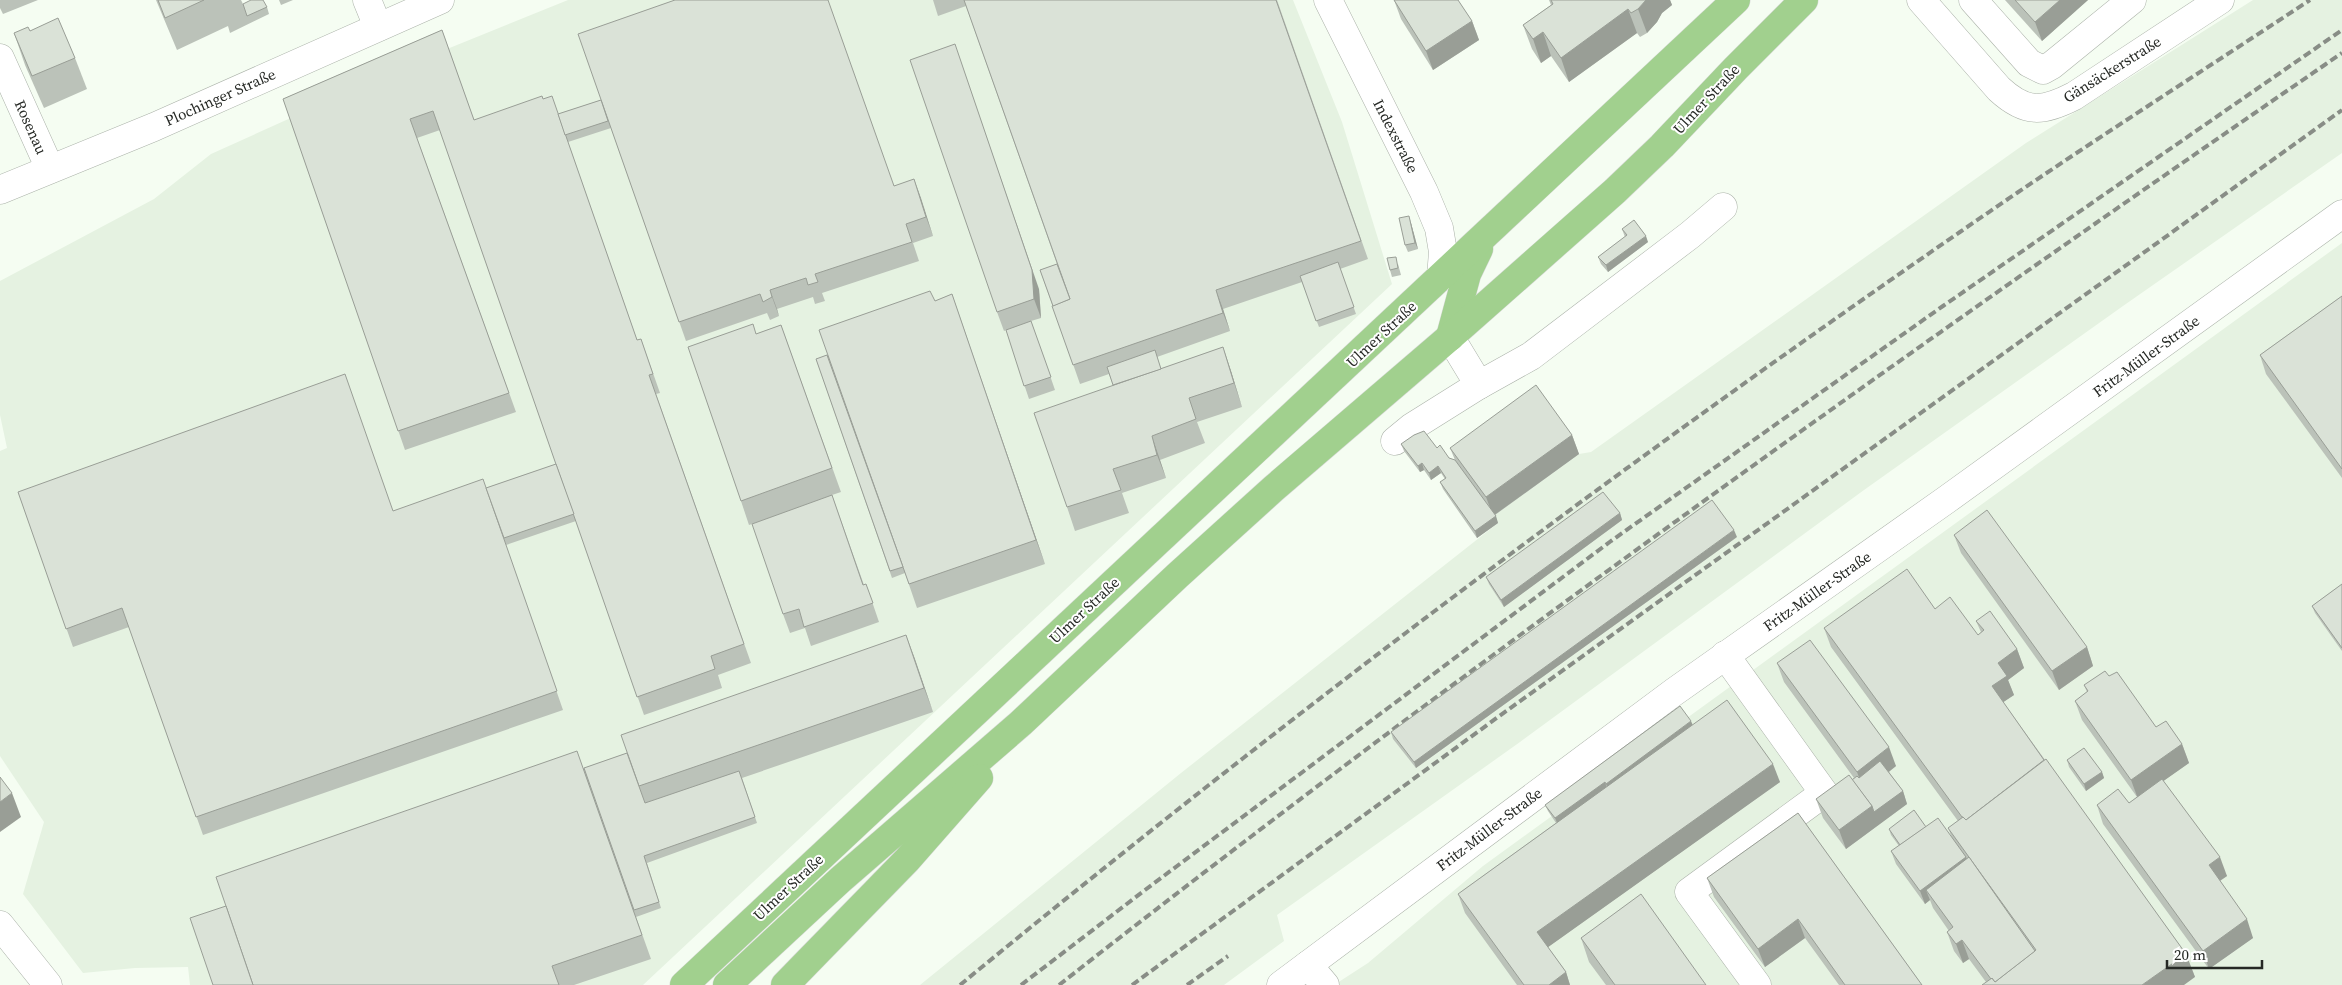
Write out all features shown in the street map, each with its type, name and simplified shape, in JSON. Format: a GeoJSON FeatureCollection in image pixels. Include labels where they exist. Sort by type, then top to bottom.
{"type":"FeatureCollection","features":[{"type":"Feature","properties":{"kind":"main road","name":"Ulmer Straße"},"geometry":{"type":"LineString","coordinates":[[684,985],[1442,278],[1736,0]]}},
{"type":"Feature","properties":{"kind":"main road","name":"Ulmer Straße"},"geometry":{"type":"LineString","coordinates":[[727,985],[840,880],[1021,723],[1266,495],[1450,337],[1655,152],[1804,0]]}},
{"type":"Feature","properties":{"kind":"main road","name":"Ulmer Straße"},"geometry":{"type":"LineString","coordinates":[[1450,337],[1467,274],[1485,237]]}},
{"type":"Feature","properties":{"kind":"main road"},"geometry":{"type":"LineString","coordinates":[[785,985],[907,860],[975,783],[1021,723]]}},
{"type":"Feature","properties":{"kind":"street"},"geometry":{"type":"LineString","coordinates":[[367,0],[378,27]]}},
{"type":"Feature","properties":{"kind":"street","name":"Plochinger Straße"},"geometry":{"type":"LineString","coordinates":[[0,190],[154,127],[440,0]]}},
{"type":"Feature","properties":{"kind":"street","name":"Indexstraße"},"geometry":{"type":"LineString","coordinates":[[1328,0],[1424,192],[1439,228],[1443,252],[1442,278]]}},
{"type":"Feature","properties":{"kind":"street","name":"Gänsäckerstraße"},"geometry":{"type":"LineString","coordinates":[[1921,0],[2000,89],[2015,102],[2033,109],[2051,106],[2074,96],[2220,0]]}},
{"type":"Feature","properties":{"kind":"street"},"geometry":{"type":"LineString","coordinates":[[1979,3],[2029,64],[2043,70],[2052,65],[2132,0]]}},
{"type":"Feature","properties":{"kind":"street","name":"Rosenau"},"geometry":{"type":"LineString","coordinates":[[0,58],[50,169]]}},
{"type":"Feature","properties":{"kind":"street"},"geometry":{"type":"LineString","coordinates":[[1395,441],[1412,427],[1530,356],[1690,235],[1723,207]]}},
{"type":"Feature","properties":{"kind":"street","name":"Fritz-Müller-Straße"},"geometry":{"type":"LineString","coordinates":[[1302,977],[1594,750],[1725,655],[1954,494],[2342,214]]}},
{"type":"Feature","properties":{"kind":"street"},"geometry":{"type":"LineString","coordinates":[[1450,337],[1479,385]]}},
{"type":"Feature","properties":{"kind":"street"},"geometry":{"type":"LineString","coordinates":[[1725,655],[1824,793],[1689,892],[1757,985]]}},
{"type":"Feature","properties":{"kind":"street"},"geometry":{"type":"LineString","coordinates":[[0,925],[48,985]]}},
{"type":"Feature","properties":{"kind":"shaded area"},"geometry":{"type":"Polygon","coordinates":[[[568,0],[1293,0],[1342,122],[1392,284],[643,985],[190,985],[188,967],[135,968],[83,973],[23,894],[44,822],[0,756],[0,451],[7,448],[0,415],[0,281],[154,199],[211,154],[415,62],[568,0]]]}},
{"type":"Feature","properties":{"kind":"shaded area"},"geometry":{"type":"Polygon","coordinates":[[[2253,0],[2342,0],[2342,153],[1864,490],[1520,742],[1277,915],[1284,941],[1224,985],[920,985],[1181,773],[1498,523],[1493,516],[1579,454],[1591,452],[2026,143],[2253,0]]]}},
{"type":"Feature","properties":{"kind":"shaded area"},"geometry":{"type":"Polygon","coordinates":[[[2342,243],[2342,985],[1334,985],[1368,963],[1483,866],[2342,243]]]}},
{"type":"Feature","properties":{"kind":"building"},"geometry":{"type":"Polygon","coordinates":[[[158,0],[204,0],[165,18],[158,0]]]}},
{"type":"Feature","properties":{"kind":"building"},"geometry":{"type":"Polygon","coordinates":[[[251,0],[263,0],[267,7],[247,16],[243,4],[251,0]]]}},
{"type":"Feature","properties":{"kind":"building"},"geometry":{"type":"Polygon","coordinates":[[[675,0],[828,0],[894,186],[914,179],[926,217],[906,224],[912,242],[815,274],[818,282],[808,285],[806,278],[770,290],[772,297],[763,302],[760,294],[679,322],[578,34],[675,0]]]}},
{"type":"Feature","properties":{"kind":"building"},"geometry":{"type":"Polygon","coordinates":[[[964,0],[1276,0],[1361,241],[1216,290],[1223,313],[1073,365],[1052,306],[1070,299],[964,0]]]}},
{"type":"Feature","properties":{"kind":"building"},"geometry":{"type":"Polygon","coordinates":[[[1394,0],[1458,0],[1472,21],[1426,51],[1394,0]]]}},
{"type":"Feature","properties":{"kind":"building"},"geometry":{"type":"Polygon","coordinates":[[[1551,0],[1646,0],[1638,9],[1631,13],[1628,9],[1561,58],[1543,32],[1533,39],[1523,25],[1553,4],[1551,0]]]}},
{"type":"Feature","properties":{"kind":"building"},"geometry":{"type":"Polygon","coordinates":[[[2015,0],[2060,0],[2035,22],[2015,0]]]}},
{"type":"Feature","properties":{"kind":"building"},"geometry":{"type":"Polygon","coordinates":[[[58,18],[75,58],[32,76],[14,33],[28,27],[30,31],[58,18]]]}},
{"type":"Feature","properties":{"kind":"building"},"geometry":{"type":"Polygon","coordinates":[[[442,30],[474,120],[542,96],[543,99],[552,96],[637,340],[641,339],[653,374],[649,375],[744,644],[711,656],[715,669],[637,697],[433,111],[410,119],[509,393],[398,431],[283,99],[442,30]]]}},
{"type":"Feature","properties":{"kind":"building"},"geometry":{"type":"Polygon","coordinates":[[[955,44],[1032,270],[1034,299],[997,312],[910,60],[955,44]]]}},
{"type":"Feature","properties":{"kind":"building"},"geometry":{"type":"Polygon","coordinates":[[[601,100],[608,121],[565,135],[558,114],[601,100]]]}},
{"type":"Feature","properties":{"kind":"building"},"geometry":{"type":"Polygon","coordinates":[[[1409,216],[1415,243],[1405,245],[1399,218],[1409,216]]]}},
{"type":"Feature","properties":{"kind":"building"},"geometry":{"type":"Polygon","coordinates":[[[1634,220],[1646,236],[1606,265],[1598,257],[1627,235],[1622,229],[1634,220]]]}},
{"type":"Feature","properties":{"kind":"building"},"geometry":{"type":"Polygon","coordinates":[[[1396,257],[1398,268],[1390,270],[1387,258],[1396,257]]]}},
{"type":"Feature","properties":{"kind":"building"},"geometry":{"type":"Polygon","coordinates":[[[1338,262],[1354,307],[1316,321],[1300,276],[1338,262]]]}},
{"type":"Feature","properties":{"kind":"building"},"geometry":{"type":"Polygon","coordinates":[[[1057,264],[1070,299],[1053,306],[1040,270],[1057,264]]]}},
{"type":"Feature","properties":{"kind":"building"},"geometry":{"type":"Polygon","coordinates":[[[930,291],[935,301],[952,294],[1036,540],[909,584],[819,330],[930,291]]]}},
{"type":"Feature","properties":{"kind":"building"},"geometry":{"type":"Polygon","coordinates":[[[2342,296],[2342,469],[2260,355],[2342,296]]]}},
{"type":"Feature","properties":{"kind":"building"},"geometry":{"type":"Polygon","coordinates":[[[1031,321],[1051,377],[1024,386],[1006,330],[1031,321]]]}},
{"type":"Feature","properties":{"kind":"building"},"geometry":{"type":"Polygon","coordinates":[[[753,324],[756,334],[781,325],[832,468],[741,501],[688,347],[753,324]]]}},
{"type":"Feature","properties":{"kind":"building"},"geometry":{"type":"Polygon","coordinates":[[[1223,347],[1234,383],[1189,398],[1196,419],[1152,436],[1157,455],[1113,469],[1121,490],[1067,507],[1034,413],[1223,347]]]}},
{"type":"Feature","properties":{"kind":"building"},"geometry":{"type":"Polygon","coordinates":[[[1155,350],[1161,369],[1113,385],[1107,367],[1155,350]]]}},
{"type":"Feature","properties":{"kind":"building"},"geometry":{"type":"Polygon","coordinates":[[[827,355],[903,567],[890,571],[816,359],[827,355]]]}},
{"type":"Feature","properties":{"kind":"building"},"geometry":{"type":"Polygon","coordinates":[[[345,374],[393,511],[483,479],[557,691],[196,817],[122,608],[66,629],[18,492],[345,374]]]}},
{"type":"Feature","properties":{"kind":"building"},"geometry":{"type":"Polygon","coordinates":[[[1536,385],[1572,435],[1486,497],[1450,448],[1536,385]]]}},
{"type":"Feature","properties":{"kind":"building"},"geometry":{"type":"Polygon","coordinates":[[[1424,431],[1437,448],[1440,445],[1449,458],[1455,460],[1496,516],[1475,531],[1440,482],[1446,478],[1438,466],[1429,473],[1422,463],[1418,466],[1401,444],[1424,431]]]}},
{"type":"Feature","properties":{"kind":"building"},"geometry":{"type":"Polygon","coordinates":[[[556,464],[574,514],[504,538],[486,488],[556,464]]]}},
{"type":"Feature","properties":{"kind":"building"},"geometry":{"type":"Polygon","coordinates":[[[1603,492],[1620,513],[1501,600],[1486,577],[1603,492]]]}},
{"type":"Feature","properties":{"kind":"building"},"geometry":{"type":"Polygon","coordinates":[[[832,495],[863,585],[866,584],[873,603],[804,627],[799,609],[783,614],[752,524],[832,495]]]}},
{"type":"Feature","properties":{"kind":"building"},"geometry":{"type":"Polygon","coordinates":[[[1712,500],[1734,530],[1414,762],[1391,732],[1712,500]]]}},
{"type":"Feature","properties":{"kind":"building"},"geometry":{"type":"Polygon","coordinates":[[[1987,510],[2087,647],[2052,671],[1954,535],[1987,510]]]}},
{"type":"Feature","properties":{"kind":"building"},"geometry":{"type":"Polygon","coordinates":[[[1907,569],[1935,609],[1950,597],[1978,635],[1984,630],[1976,621],[1990,611],[2017,649],[1998,663],[2007,676],[1992,686],[2044,760],[1966,820],[1824,628],[1907,569]]]}},
{"type":"Feature","properties":{"kind":"building"},"geometry":{"type":"Polygon","coordinates":[[[2342,584],[2342,648],[2312,606],[2342,584]]]}},
{"type":"Feature","properties":{"kind":"building"},"geometry":{"type":"Polygon","coordinates":[[[906,635],[924,688],[639,786],[621,735],[906,635]]]}},
{"type":"Feature","properties":{"kind":"building"},"geometry":{"type":"Polygon","coordinates":[[[1810,640],[1889,747],[1857,772],[1777,663],[1810,640]]]}},
{"type":"Feature","properties":{"kind":"building"},"geometry":{"type":"Polygon","coordinates":[[[2105,671],[2109,676],[2117,672],[2156,727],[2166,721],[2182,744],[2131,780],[2075,701],[2088,691],[2084,685],[2105,671]]]}},
{"type":"Feature","properties":{"kind":"building"},"geometry":{"type":"Polygon","coordinates":[[[1727,700],[1773,764],[1537,932],[1566,972],[1549,985],[1524,985],[1458,894],[1727,700]]]}},
{"type":"Feature","properties":{"kind":"building"},"geometry":{"type":"Polygon","coordinates":[[[1680,706],[1691,721],[1606,784],[1605,782],[1555,818],[1545,805],[1680,706]]]}},
{"type":"Feature","properties":{"kind":"building"},"geometry":{"type":"Polygon","coordinates":[[[2084,748],[2102,772],[2084,784],[2067,760],[2084,748]]]}},
{"type":"Feature","properties":{"kind":"building"},"geometry":{"type":"Polygon","coordinates":[[[577,751],[642,935],[552,966],[559,985],[253,985],[216,877],[577,751]]]}},
{"type":"Feature","properties":{"kind":"building"},"geometry":{"type":"Polygon","coordinates":[[[627,753],[645,803],[739,771],[755,817],[644,856],[659,902],[634,910],[584,768],[627,753]]]}},
{"type":"Feature","properties":{"kind":"building"},"geometry":{"type":"Polygon","coordinates":[[[2046,759],[2186,954],[2142,985],[1982,985],[1992,978],[1995,982],[2036,950],[1948,828],[1963,817],[1966,820],[2046,759]]]}},
{"type":"Feature","properties":{"kind":"building"},"geometry":{"type":"Polygon","coordinates":[[[1880,761],[1903,791],[1874,812],[1872,806],[1852,780],[1857,776],[1859,778],[1880,761]]]}},
{"type":"Feature","properties":{"kind":"building"},"geometry":{"type":"Polygon","coordinates":[[[1849,775],[1872,806],[1839,830],[1816,799],[1849,775]]]}},
{"type":"Feature","properties":{"kind":"building"},"geometry":{"type":"Polygon","coordinates":[[[0,777],[12,793],[0,802],[0,777]]]}},
{"type":"Feature","properties":{"kind":"building"},"geometry":{"type":"Polygon","coordinates":[[[2162,779],[2220,857],[2209,865],[2247,919],[2203,951],[2097,805],[2118,789],[2129,803],[2162,779]]]}},
{"type":"Feature","properties":{"kind":"building"},"geometry":{"type":"Polygon","coordinates":[[[1914,810],[1926,827],[1900,845],[1889,829],[1914,810]]]}},
{"type":"Feature","properties":{"kind":"building"},"geometry":{"type":"Polygon","coordinates":[[[1798,813],[1922,985],[1845,985],[1798,919],[1758,949],[1707,878],[1798,813]]]}},
{"type":"Feature","properties":{"kind":"building"},"geometry":{"type":"Polygon","coordinates":[[[1938,818],[1966,857],[1920,891],[1891,851],[1938,818]]]}},
{"type":"Feature","properties":{"kind":"building"},"geometry":{"type":"Polygon","coordinates":[[[1969,857],[2035,951],[1995,982],[1962,940],[1956,944],[1947,932],[1953,927],[1926,890],[1969,857]]]}},
{"type":"Feature","properties":{"kind":"building"},"geometry":{"type":"Polygon","coordinates":[[[1641,894],[1706,985],[1615,985],[1581,938],[1641,894]]]}},
{"type":"Feature","properties":{"kind":"building"},"geometry":{"type":"Polygon","coordinates":[[[226,906],[253,985],[213,985],[190,918],[226,906]]]}},
{"type":"Feature","properties":{"kind":"railway"},"geometry":{"type":"LineString","coordinates":[[960,985],[1215,780],[1345,679],[1607,483],[1873,292],[2008,199],[2310,0]]}},
{"type":"Feature","properties":{"kind":"railway"},"geometry":{"type":"LineString","coordinates":[[1021,985],[1611,541],[1943,306],[2342,30]]}},
{"type":"Feature","properties":{"kind":"railway"},"geometry":{"type":"LineString","coordinates":[[1059,985],[1374,744],[1693,509],[2016,279],[2342,53]]}},
{"type":"Feature","properties":{"kind":"railway"},"geometry":{"type":"LineString","coordinates":[[1132,985],[1498,717],[2342,110]]}},
{"type":"Feature","properties":{"kind":"railway"},"geometry":{"type":"LineString","coordinates":[[1187,985],[1228,956]]}}]}
